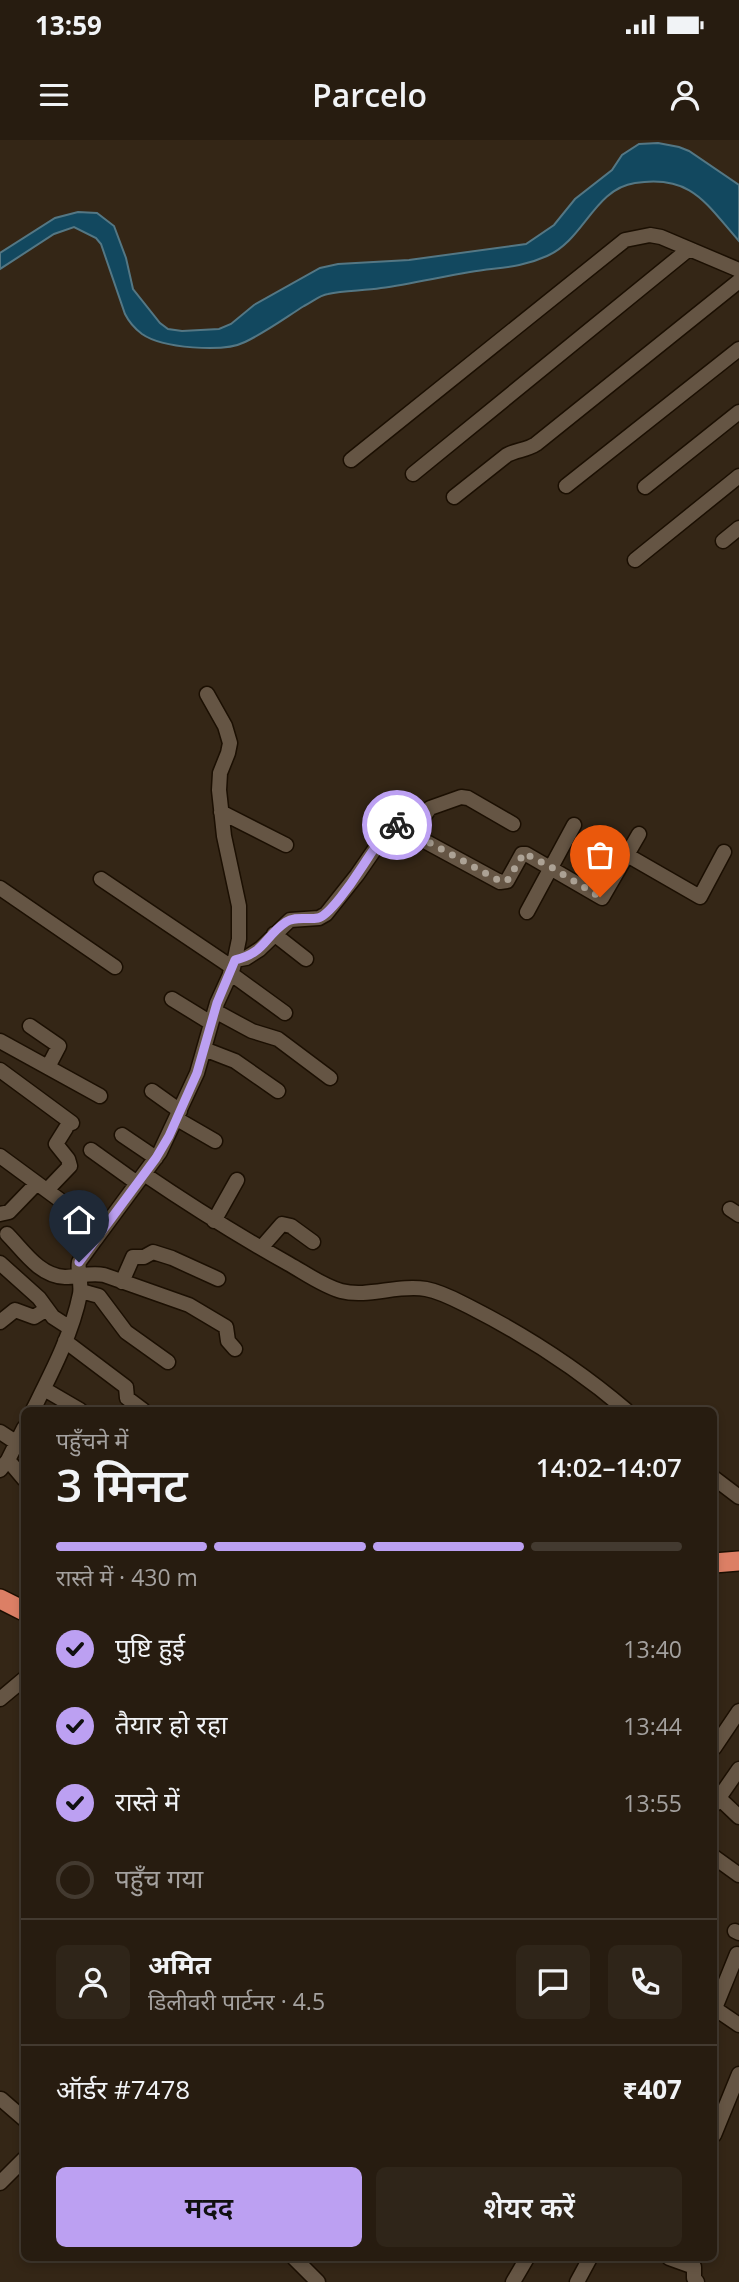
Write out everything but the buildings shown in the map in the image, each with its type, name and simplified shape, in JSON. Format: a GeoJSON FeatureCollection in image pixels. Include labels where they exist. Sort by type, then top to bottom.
{"type":"FeatureCollection","features":[{"type":"Feature","properties":{"kind":"highway"},"geometry":{"type":"LineString","coordinates":[[717,1563],[739,1561]]}},
{"type":"Feature","properties":{"kind":"highway"},"geometry":{"type":"LineString","coordinates":[[0,1599],[21,1610]]}},
{"type":"Feature","properties":{"kind":"street"},"geometry":{"type":"LineString","coordinates":[[351,460],[625,240],[650,235],[661,237],[739,270]]}},
{"type":"Feature","properties":{"kind":"street"},"geometry":{"type":"LineString","coordinates":[[414,474],[689,249]]}},
{"type":"Feature","properties":{"kind":"street"},"geometry":{"type":"LineString","coordinates":[[454,498],[506,455],[536,444],[739,281]]}},
{"type":"Feature","properties":{"kind":"street"},"geometry":{"type":"LineString","coordinates":[[566,486],[739,349]]}},
{"type":"Feature","properties":{"kind":"street"},"geometry":{"type":"LineString","coordinates":[[645,487],[739,412]]}},
{"type":"Feature","properties":{"kind":"street"},"geometry":{"type":"LineString","coordinates":[[635,560],[739,476]]}},
{"type":"Feature","properties":{"kind":"street"},"geometry":{"type":"LineString","coordinates":[[723,541],[739,528]]}},
{"type":"Feature","properties":{"kind":"street"},"geometry":{"type":"LineString","coordinates":[[35,1407],[67,1335],[81,1291],[79,1262],[156,1158],[197,1073],[213,1017],[233,967],[239,939],[239,906],[228,858],[219,780],[230,743],[225,726],[207,694]]}},
{"type":"Feature","properties":{"kind":"street"},"geometry":{"type":"LineString","coordinates":[[412,833],[430,808],[461,797],[468,798],[513,824]]}},
{"type":"Feature","properties":{"kind":"street"},"geometry":{"type":"LineString","coordinates":[[221,812],[286,845]]}},
{"type":"Feature","properties":{"kind":"street"},"geometry":{"type":"LineString","coordinates":[[233,967],[253,954],[290,920],[319,918],[326,914],[391,827],[399,825],[500,881],[507,881],[524,853],[602,898],[639,834]]}},
{"type":"Feature","properties":{"kind":"street"},"geometry":{"type":"LineString","coordinates":[[527,912],[574,825]]}},
{"type":"Feature","properties":{"kind":"street"},"geometry":{"type":"LineString","coordinates":[[628,855],[700,897],[724,852]]}},
{"type":"Feature","properties":{"kind":"street"},"geometry":{"type":"LineString","coordinates":[[101,879],[233,967],[285,1013]]}},
{"type":"Feature","properties":{"kind":"street"},"geometry":{"type":"LineString","coordinates":[[0,888],[115,967]]}},
{"type":"Feature","properties":{"kind":"street"},"geometry":{"type":"LineString","coordinates":[[274,934],[306,960]]}},
{"type":"Feature","properties":{"kind":"street"},"geometry":{"type":"LineString","coordinates":[[172,999],[213,1017],[278,1039],[330,1078]]}},
{"type":"Feature","properties":{"kind":"street"},"geometry":{"type":"LineString","coordinates":[[30,1026],[60,1046],[48,1067]]}},
{"type":"Feature","properties":{"kind":"street"},"geometry":{"type":"LineString","coordinates":[[0,1041],[100,1096]]}},
{"type":"Feature","properties":{"kind":"street"},"geometry":{"type":"LineString","coordinates":[[204,1049],[235,1061],[278,1091]]}},
{"type":"Feature","properties":{"kind":"street"},"geometry":{"type":"LineString","coordinates":[[0,1070],[69,1125],[56,1144],[70,1166],[9,1212],[0,1214]]}},
{"type":"Feature","properties":{"kind":"street"},"geometry":{"type":"LineString","coordinates":[[152,1091],[178,1115],[215,1141]]}},
{"type":"Feature","properties":{"kind":"street"},"geometry":{"type":"LineString","coordinates":[[122,1135],[156,1158]]}},
{"type":"Feature","properties":{"kind":"street"},"geometry":{"type":"LineString","coordinates":[[91,1150],[261,1248],[342,1291],[353,1293],[408,1287],[424,1288],[451,1298],[530,1341],[622,1407]]}},
{"type":"Feature","properties":{"kind":"street"},"geometry":{"type":"LineString","coordinates":[[0,1156],[68,1206],[95,1240]]}},
{"type":"Feature","properties":{"kind":"street"},"geometry":{"type":"LineString","coordinates":[[214,1221],[237,1180]]}},
{"type":"Feature","properties":{"kind":"street"},"geometry":{"type":"LineString","coordinates":[[261,1248],[282,1224],[291,1226],[313,1242]]}},
{"type":"Feature","properties":{"kind":"street"},"geometry":{"type":"LineString","coordinates":[[7,1234],[29,1258],[43,1269],[60,1276],[97,1273],[200,1310],[226,1327],[228,1341],[235,1349]]}},
{"type":"Feature","properties":{"kind":"street"},"geometry":{"type":"LineString","coordinates":[[122,1282],[133,1256],[144,1257],[153,1252],[218,1279]]}},
{"type":"Feature","properties":{"kind":"street"},"geometry":{"type":"LineString","coordinates":[[0,1263],[39,1298],[67,1335],[126,1387],[127,1398],[139,1407]]}},
{"type":"Feature","properties":{"kind":"street"},"geometry":{"type":"LineString","coordinates":[[81,1291],[99,1296],[127,1332],[168,1362]]}},
{"type":"Feature","properties":{"kind":"street"},"geometry":{"type":"LineString","coordinates":[[3,1313],[15,1310],[34,1317],[47,1309]]}},
{"type":"Feature","properties":{"kind":"street"},"geometry":{"type":"LineString","coordinates":[[44,1389],[75,1407]]}},
{"type":"Feature","properties":{"kind":"street"},"geometry":{"type":"LineString","coordinates":[[0,1433],[17,1443]]}},
{"type":"Feature","properties":{"kind":"street"},"geometry":{"type":"LineString","coordinates":[[21,1434],[4,1465],[21,1477]]}},
{"type":"Feature","properties":{"kind":"street"},"geometry":{"type":"LineString","coordinates":[[717,1480],[739,1497]]}},
{"type":"Feature","properties":{"kind":"street"},"geometry":{"type":"LineString","coordinates":[[1,1697],[21,1681]]}},
{"type":"Feature","properties":{"kind":"street"},"geometry":{"type":"LineString","coordinates":[[717,1744],[739,1711]]}},
{"type":"Feature","properties":{"kind":"street"},"geometry":{"type":"LineString","coordinates":[[739,1769],[718,1794],[739,1818]]}},
{"type":"Feature","properties":{"kind":"street"},"geometry":{"type":"LineString","coordinates":[[717,1859],[739,1875]]}},
{"type":"Feature","properties":{"kind":"street"},"geometry":{"type":"LineString","coordinates":[[717,2001],[737,1954]]}},
{"type":"Feature","properties":{"kind":"street"},"geometry":{"type":"LineString","coordinates":[[717,2009],[737,2019]]}},
{"type":"Feature","properties":{"kind":"street"},"geometry":{"type":"LineString","coordinates":[[717,2128],[739,2074]]}},
{"type":"Feature","properties":{"kind":"street"},"geometry":{"type":"LineString","coordinates":[[1,2099],[21,2116]]}},
{"type":"Feature","properties":{"kind":"street"},"geometry":{"type":"LineString","coordinates":[[0,2183],[21,2162]]}},
{"type":"Feature","properties":{"kind":"street"},"geometry":{"type":"LineString","coordinates":[[297,2261],[318,2282]]}},
{"type":"Feature","properties":{"kind":"street"},"geometry":{"type":"LineString","coordinates":[[513,2282],[525,2261]]}},
{"type":"Feature","properties":{"kind":"street"},"geometry":{"type":"LineString","coordinates":[[577,2282],[588,2261]]}},
{"type":"Feature","properties":{"kind":"street"},"geometry":{"type":"LineString","coordinates":[[677,2261],[694,2267],[694,2278],[697,2282]]}},
{"type":"Feature","properties":{"kind":"water"},"geometry":{"type":"Polygon","coordinates":[[[658,143],[689,151],[739,185],[739,241],[707,204],[684,188],[654,181],[635,183],[621,187],[609,195],[560,249],[537,260],[325,295],[245,342],[208,348],[163,343],[142,334],[125,314],[101,244],[96,238],[74,227],[54,234],[0,269],[0,253],[55,218],[78,212],[97,213],[114,226],[126,258],[133,289],[160,323],[168,329],[182,331],[219,329],[231,324],[254,305],[320,268],[338,264],[409,260],[526,244],[554,225],[575,199],[612,170],[622,155],[639,144],[658,143]]]}},
{"type":"Feature","properties":{"kind":"way so far"},"geometry":{"type":"LineString","coordinates":[[397,825],[500,881],[507,881],[524,853],[600,897]]}},
{"type":"Feature","properties":{"kind":"route"},"geometry":{"type":"LineString","coordinates":[[79,1262],[156,1158],[169,1136],[197,1073],[217,1003],[235,960],[246,958],[260,949],[286,922],[319,918],[326,914],[388,830],[397,825]]}}]}
